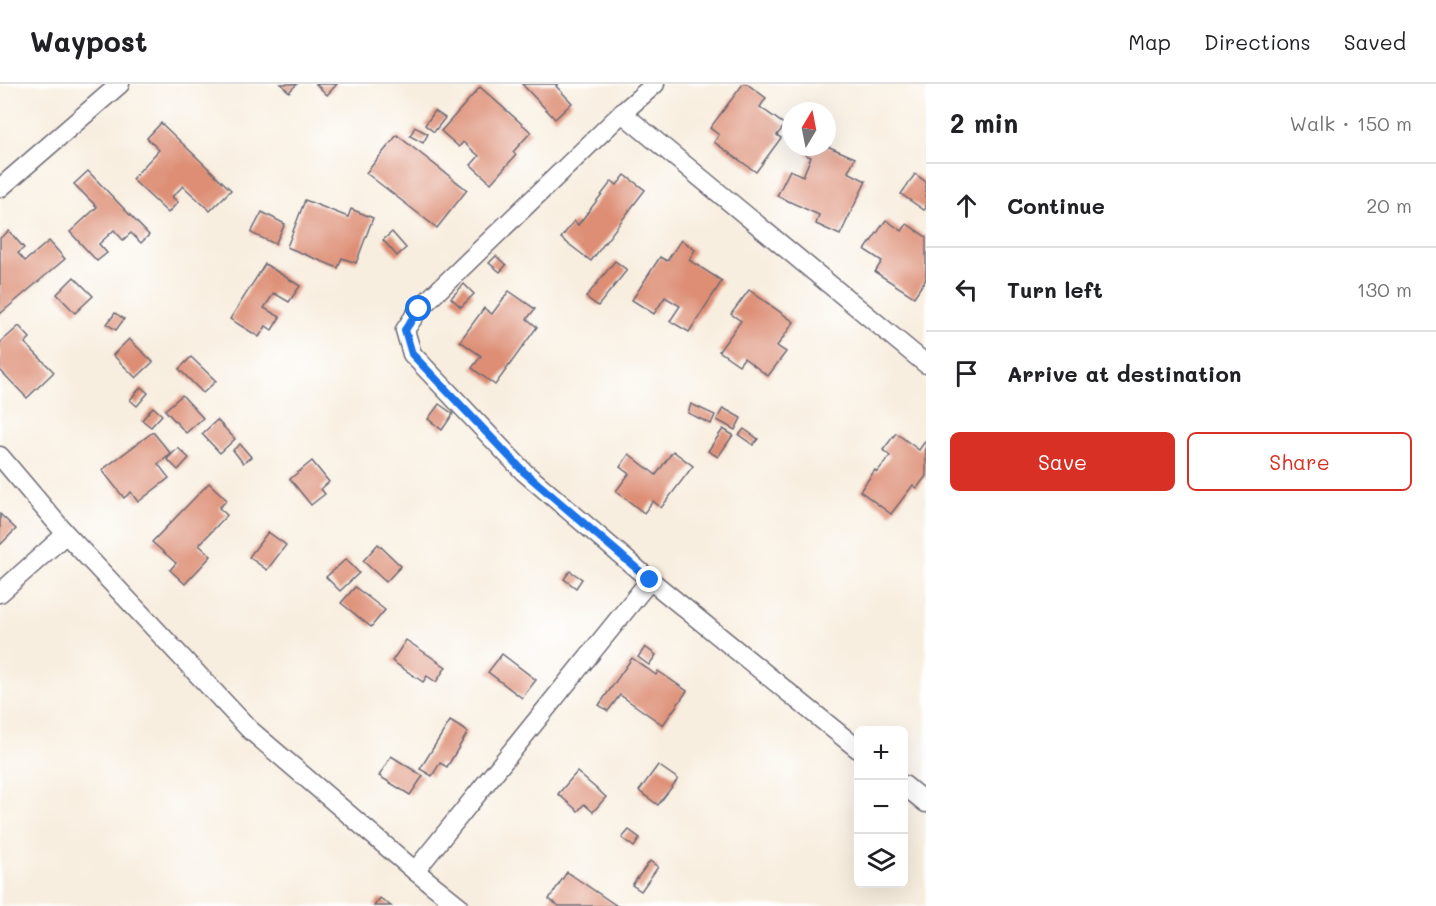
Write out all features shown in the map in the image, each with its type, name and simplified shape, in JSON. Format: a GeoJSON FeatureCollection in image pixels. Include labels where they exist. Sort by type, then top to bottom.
{"type":"FeatureCollection","features":[{"type":"Feature","properties":{"kind":"street"},"geometry":{"type":"LineString","coordinates":[[0,188],[120,84]]}},
{"type":"Feature","properties":{"kind":"street"},"geometry":{"type":"LineString","coordinates":[[656,84],[622,113],[419,309],[405,330],[412,354],[524,472],[650,580],[854,746]]}},
{"type":"Feature","properties":{"kind":"street"},"geometry":{"type":"LineString","coordinates":[[622,113],[926,364]]}},
{"type":"Feature","properties":{"kind":"street"},"geometry":{"type":"LineString","coordinates":[[0,456],[66,534],[249,729],[459,906]]}},
{"type":"Feature","properties":{"kind":"street"},"geometry":{"type":"LineString","coordinates":[[0,593],[66,534]]}},
{"type":"Feature","properties":{"kind":"street"},"geometry":{"type":"LineString","coordinates":[[415,871],[650,580]]}},
{"type":"Feature","properties":{"kind":"street"},"geometry":{"type":"LineString","coordinates":[[908,789],[926,803]]}},
{"type":"Feature","properties":{"kind":"building"},"geometry":{"type":"Polygon","coordinates":[[[281,84],[297,84],[289,92],[281,84]]]}},
{"type":"Feature","properties":{"kind":"building"},"geometry":{"type":"Polygon","coordinates":[[[316,84],[337,84],[327,95],[316,84]]]}},
{"type":"Feature","properties":{"kind":"building"},"geometry":{"type":"Polygon","coordinates":[[[522,84],[558,84],[556,86],[572,103],[555,119],[522,84]]]}},
{"type":"Feature","properties":{"kind":"building"},"geometry":{"type":"Polygon","coordinates":[[[743,84],[747,84],[766,98],[760,107],[782,123],[782,129],[777,135],[781,138],[756,172],[714,142],[719,135],[710,128],[743,84]]]}},
{"type":"Feature","properties":{"kind":"building"},"geometry":{"type":"Polygon","coordinates":[[[480,87],[531,132],[513,152],[516,155],[491,183],[471,165],[479,156],[463,142],[459,147],[441,131],[480,87]]]}},
{"type":"Feature","properties":{"kind":"building"},"geometry":{"type":"Polygon","coordinates":[[[435,111],[445,118],[434,132],[425,125],[435,111]]]}},
{"type":"Feature","properties":{"kind":"building"},"geometry":{"type":"Polygon","coordinates":[[[161,123],[231,190],[210,211],[183,186],[172,197],[178,202],[168,213],[132,179],[159,150],[147,138],[161,123]]]}},
{"type":"Feature","properties":{"kind":"building"},"geometry":{"type":"Polygon","coordinates":[[[415,127],[428,134],[423,143],[410,136],[415,127]]]}},
{"type":"Feature","properties":{"kind":"building"},"geometry":{"type":"Polygon","coordinates":[[[397,135],[467,190],[437,228],[366,173],[397,135]]]}},
{"type":"Feature","properties":{"kind":"building"},"geometry":{"type":"Polygon","coordinates":[[[836,150],[855,158],[848,172],[866,181],[840,235],[816,224],[819,215],[777,196],[790,170],[803,176],[811,157],[808,156],[836,156],[836,150]]]}},
{"type":"Feature","properties":{"kind":"building"},"geometry":{"type":"Polygon","coordinates":[[[88,171],[149,235],[141,243],[131,233],[123,240],[114,230],[99,244],[107,253],[97,261],[70,232],[97,207],[74,184],[88,171]]]}},
{"type":"Feature","properties":{"kind":"building"},"geometry":{"type":"Polygon","coordinates":[[[915,174],[926,182],[926,208],[924,210],[901,194],[915,174]]]}},
{"type":"Feature","properties":{"kind":"building"},"geometry":{"type":"Polygon","coordinates":[[[625,175],[645,190],[591,261],[561,238],[574,221],[578,225],[612,181],[617,185],[625,175]]]}},
{"type":"Feature","properties":{"kind":"building"},"geometry":{"type":"Polygon","coordinates":[[[305,200],[348,217],[351,209],[373,218],[356,263],[342,258],[338,268],[287,247],[305,200]]]}},
{"type":"Feature","properties":{"kind":"building"},"geometry":{"type":"Polygon","coordinates":[[[262,212],[285,224],[275,244],[251,233],[262,212]]]}},
{"type":"Feature","properties":{"kind":"building"},"geometry":{"type":"Polygon","coordinates":[[[886,220],[902,231],[907,224],[926,237],[926,279],[914,297],[875,272],[882,261],[865,250],[886,220]]]}},
{"type":"Feature","properties":{"kind":"building"},"geometry":{"type":"Polygon","coordinates":[[[9,231],[24,248],[18,253],[25,261],[49,241],[65,259],[0,314],[0,238],[9,231]]]}},
{"type":"Feature","properties":{"kind":"building"},"geometry":{"type":"Polygon","coordinates":[[[392,232],[406,248],[397,256],[383,240],[392,232]]]}},
{"type":"Feature","properties":{"kind":"building"},"geometry":{"type":"Polygon","coordinates":[[[681,240],[695,250],[689,260],[722,281],[689,332],[670,321],[680,306],[665,297],[654,314],[632,300],[660,257],[667,261],[681,240]]]}},
{"type":"Feature","properties":{"kind":"building"},"geometry":{"type":"Polygon","coordinates":[[[496,256],[506,265],[500,272],[489,263],[496,256]]]}},
{"type":"Feature","properties":{"kind":"building"},"geometry":{"type":"Polygon","coordinates":[[[615,261],[627,270],[598,306],[586,297],[615,261]]]}},
{"type":"Feature","properties":{"kind":"building"},"geometry":{"type":"Polygon","coordinates":[[[265,264],[300,286],[289,302],[274,293],[264,308],[280,317],[272,330],[266,326],[259,337],[230,319],[265,264]]]}},
{"type":"Feature","properties":{"kind":"building"},"geometry":{"type":"Polygon","coordinates":[[[74,277],[93,296],[75,313],[57,294],[74,277]]]}},
{"type":"Feature","properties":{"kind":"building"},"geometry":{"type":"Polygon","coordinates":[[[464,284],[474,294],[461,307],[451,298],[464,284]]]}},
{"type":"Feature","properties":{"kind":"building"},"geometry":{"type":"Polygon","coordinates":[[[749,290],[794,322],[777,346],[786,352],[768,376],[744,358],[739,365],[719,351],[741,321],[731,314],[749,290]]]}},
{"type":"Feature","properties":{"kind":"building"},"geometry":{"type":"Polygon","coordinates":[[[509,291],[535,309],[527,319],[537,327],[495,385],[472,368],[481,356],[460,341],[484,308],[492,314],[509,291]]]}},
{"type":"Feature","properties":{"kind":"building"},"geometry":{"type":"Polygon","coordinates":[[[115,313],[124,319],[116,330],[107,324],[115,313]]]}},
{"type":"Feature","properties":{"kind":"building"},"geometry":{"type":"Polygon","coordinates":[[[19,326],[30,338],[25,343],[54,372],[27,398],[0,370],[0,343],[19,326]]]}},
{"type":"Feature","properties":{"kind":"building"},"geometry":{"type":"Polygon","coordinates":[[[129,339],[153,362],[136,378],[113,355],[129,339]]]}},
{"type":"Feature","properties":{"kind":"building"},"geometry":{"type":"Polygon","coordinates":[[[191,357],[216,381],[203,393],[179,369],[191,357]]]}},
{"type":"Feature","properties":{"kind":"building"},"geometry":{"type":"Polygon","coordinates":[[[141,387],[148,393],[137,406],[130,400],[141,387]]]}},
{"type":"Feature","properties":{"kind":"building"},"geometry":{"type":"Polygon","coordinates":[[[182,395],[203,418],[186,433],[165,410],[182,395]]]}},
{"type":"Feature","properties":{"kind":"building"},"geometry":{"type":"Polygon","coordinates":[[[439,404],[453,414],[442,430],[428,419],[439,404]]]}},
{"type":"Feature","properties":{"kind":"building"},"geometry":{"type":"Polygon","coordinates":[[[691,404],[715,415],[711,424],[688,413],[691,404]]]}},
{"type":"Feature","properties":{"kind":"building"},"geometry":{"type":"Polygon","coordinates":[[[153,407],[162,415],[151,427],[142,420],[153,407]]]}},
{"type":"Feature","properties":{"kind":"building"},"geometry":{"type":"Polygon","coordinates":[[[723,408],[741,418],[735,430],[717,420],[723,408]]]}},
{"type":"Feature","properties":{"kind":"building"},"geometry":{"type":"Polygon","coordinates":[[[217,420],[235,439],[220,453],[202,434],[217,420]]]}},
{"type":"Feature","properties":{"kind":"building"},"geometry":{"type":"Polygon","coordinates":[[[723,429],[733,435],[718,457],[708,451],[723,429]]]}},
{"type":"Feature","properties":{"kind":"building"},"geometry":{"type":"Polygon","coordinates":[[[744,429],[758,439],[753,445],[739,435],[744,429]]]}},
{"type":"Feature","properties":{"kind":"building"},"geometry":{"type":"Polygon","coordinates":[[[153,432],[171,454],[158,464],[169,478],[138,502],[131,492],[124,498],[102,470],[153,432]]]}},
{"type":"Feature","properties":{"kind":"building"},"geometry":{"type":"Polygon","coordinates":[[[896,433],[919,450],[926,440],[926,476],[917,488],[913,485],[891,514],[860,491],[875,470],[877,472],[890,456],[883,450],[896,433]]]}},
{"type":"Feature","properties":{"kind":"building"},"geometry":{"type":"Polygon","coordinates":[[[240,444],[251,457],[243,463],[233,450],[240,444]]]}},
{"type":"Feature","properties":{"kind":"building"},"geometry":{"type":"Polygon","coordinates":[[[178,448],[189,458],[178,470],[167,459],[178,448]]]}},
{"type":"Feature","properties":{"kind":"building"},"geometry":{"type":"Polygon","coordinates":[[[673,451],[693,466],[661,508],[653,501],[644,513],[616,491],[629,474],[620,467],[629,454],[656,475],[673,451]]]}},
{"type":"Feature","properties":{"kind":"building"},"geometry":{"type":"Polygon","coordinates":[[[312,461],[329,482],[321,489],[325,494],[311,505],[290,479],[312,461]]]}},
{"type":"Feature","properties":{"kind":"building"},"geometry":{"type":"Polygon","coordinates":[[[209,483],[227,500],[219,508],[227,515],[199,545],[211,556],[185,584],[170,570],[176,563],[152,542],[209,483]]]}},
{"type":"Feature","properties":{"kind":"building"},"geometry":{"type":"Polygon","coordinates":[[[0,514],[16,529],[0,545],[0,514]]]}},
{"type":"Feature","properties":{"kind":"building"},"geometry":{"type":"Polygon","coordinates":[[[268,532],[286,545],[267,570],[249,557],[268,532]]]}},
{"type":"Feature","properties":{"kind":"building"},"geometry":{"type":"Polygon","coordinates":[[[378,544],[401,566],[386,582],[363,561],[378,544]]]}},
{"type":"Feature","properties":{"kind":"building"},"geometry":{"type":"Polygon","coordinates":[[[346,559],[359,573],[340,591],[326,577],[346,559]]]}},
{"type":"Feature","properties":{"kind":"building"},"geometry":{"type":"Polygon","coordinates":[[[570,571],[582,579],[576,588],[564,579],[570,571]]]}},
{"type":"Feature","properties":{"kind":"building"},"geometry":{"type":"Polygon","coordinates":[[[355,587],[385,610],[371,627],[341,603],[355,587]]]}},
{"type":"Feature","properties":{"kind":"building"},"geometry":{"type":"Polygon","coordinates":[[[406,640],[446,667],[436,682],[427,676],[423,682],[392,661],[406,640]]]}},
{"type":"Feature","properties":{"kind":"building"},"geometry":{"type":"Polygon","coordinates":[[[645,647],[656,655],[649,665],[638,657],[645,647]]]}},
{"type":"Feature","properties":{"kind":"building"},"geometry":{"type":"Polygon","coordinates":[[[502,654],[536,680],[522,698],[488,672],[502,654]]]}},
{"type":"Feature","properties":{"kind":"building"},"geometry":{"type":"Polygon","coordinates":[[[632,658],[656,675],[658,671],[687,691],[663,725],[620,695],[608,711],[599,705],[632,658]]]}},
{"type":"Feature","properties":{"kind":"building"},"geometry":{"type":"Polygon","coordinates":[[[450,721],[468,732],[447,767],[440,763],[432,776],[420,769],[450,721]]]}},
{"type":"Feature","properties":{"kind":"building"},"geometry":{"type":"Polygon","coordinates":[[[391,756],[423,776],[410,795],[379,776],[391,756]]]}},
{"type":"Feature","properties":{"kind":"building"},"geometry":{"type":"Polygon","coordinates":[[[658,765],[678,779],[658,805],[639,791],[658,765]]]}},
{"type":"Feature","properties":{"kind":"building"},"geometry":{"type":"Polygon","coordinates":[[[577,772],[606,797],[593,812],[584,804],[578,811],[558,794],[577,772]]]}},
{"type":"Feature","properties":{"kind":"building"},"geometry":{"type":"Polygon","coordinates":[[[629,830],[640,838],[634,847],[622,838],[629,830]]]}},
{"type":"Feature","properties":{"kind":"building"},"geometry":{"type":"Polygon","coordinates":[[[650,861],[658,867],[641,891],[632,885],[650,861]]]}},
{"type":"Feature","properties":{"kind":"building"},"geometry":{"type":"Polygon","coordinates":[[[567,872],[617,906],[559,906],[549,899],[567,872]]]}},
{"type":"Feature","properties":{"kind":"building"},"geometry":{"type":"Polygon","coordinates":[[[380,898],[391,906],[374,906],[380,898]]]}},
{"type":"Feature","properties":{"kind":"route"},"geometry":{"type":"LineString","coordinates":[[419,309],[405,330],[412,354],[524,472],[650,580]]}}]}
